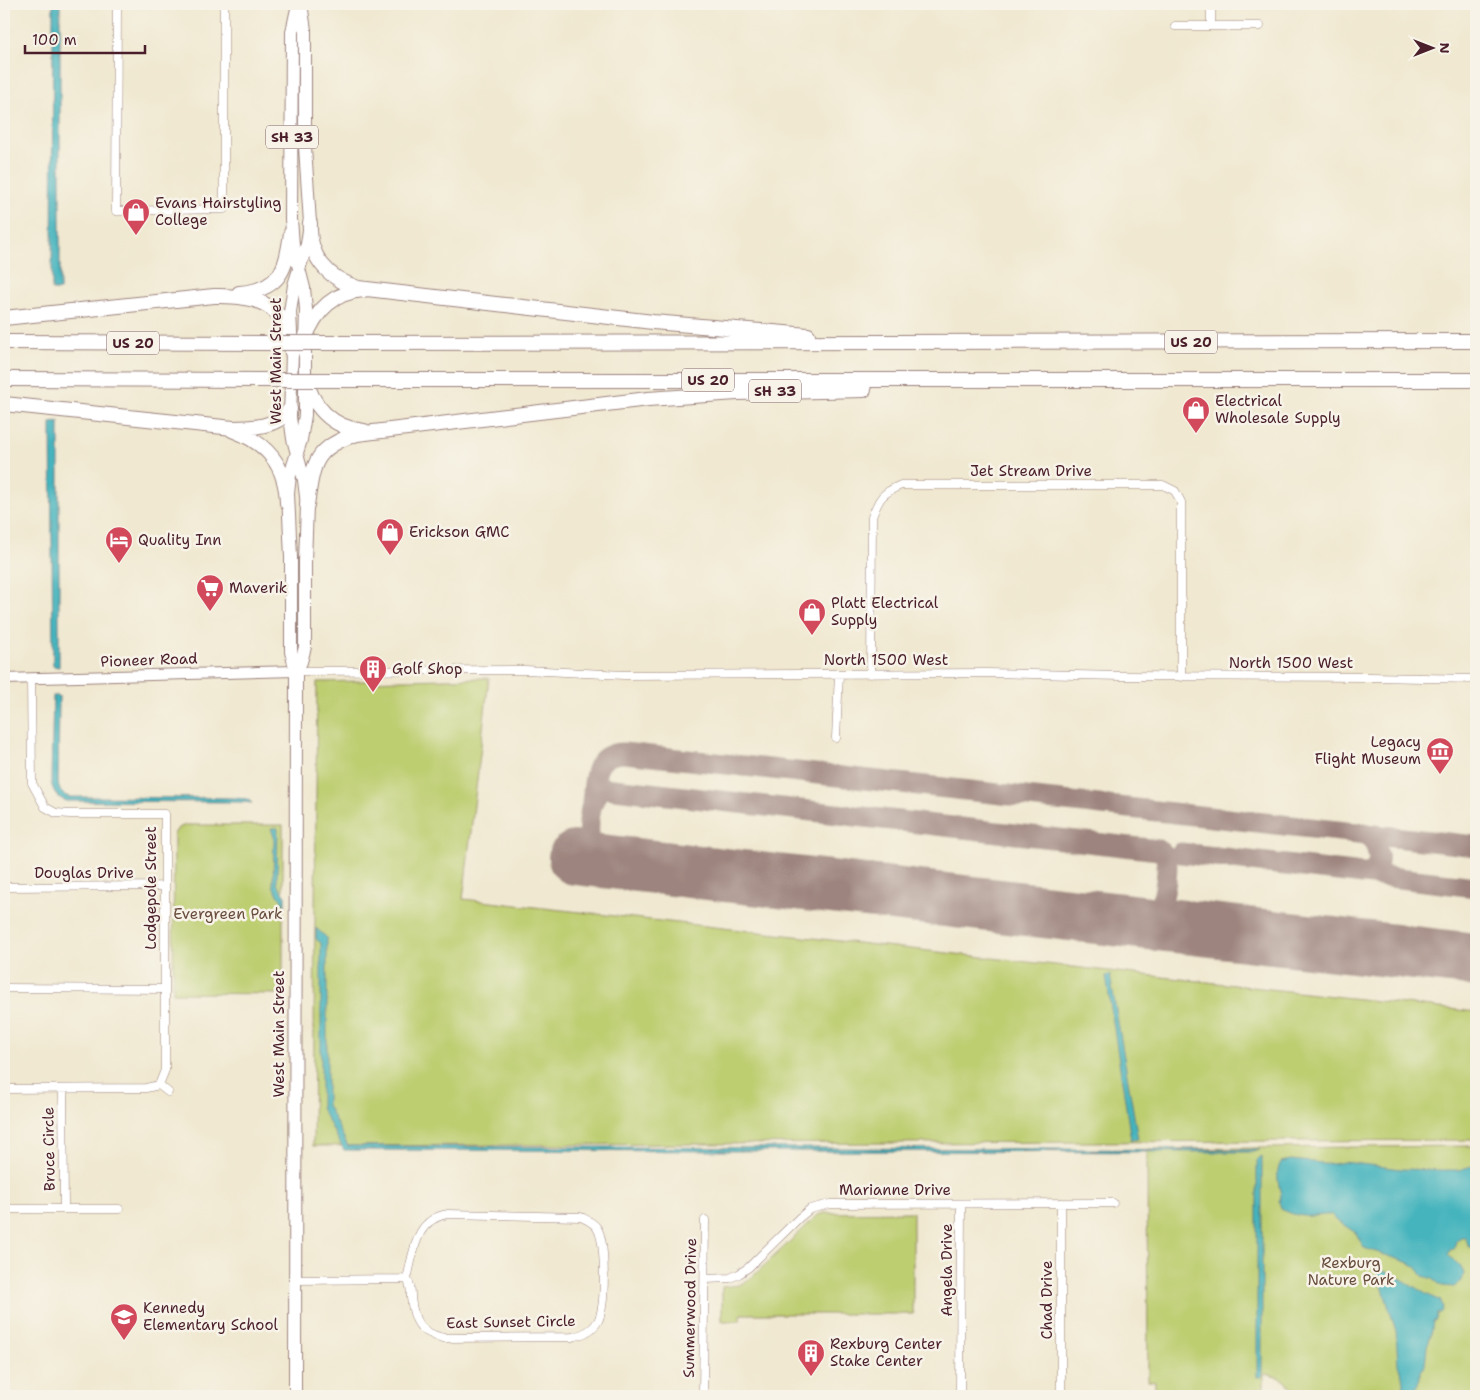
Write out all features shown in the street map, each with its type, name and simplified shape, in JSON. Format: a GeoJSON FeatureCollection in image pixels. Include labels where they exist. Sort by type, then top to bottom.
{"type":"FeatureCollection","features":[{"type":"Feature","properties":{"kind":"highway","name":"SH 33"},"geometry":{"type":"LineString","coordinates":[[310,222],[312,246],[323,267],[340,281],[367,290],[653,322],[906,343]]}},
{"type":"Feature","properties":{"kind":"highway"},"geometry":{"type":"LineString","coordinates":[[4,318],[254,291],[272,283],[285,266],[291,233]]}},
{"type":"Feature","properties":{"kind":"highway"},"geometry":{"type":"LineString","coordinates":[[305,339],[315,317],[326,304],[342,294],[367,290]]}},
{"type":"Feature","properties":{"kind":"highway"},"geometry":{"type":"LineString","coordinates":[[214,296],[252,298],[272,307],[288,330],[292,353]]}},
{"type":"Feature","properties":{"kind":"highway","name":"US 20"},"geometry":{"type":"LineString","coordinates":[[4,342],[906,343],[1476,341]]}},
{"type":"Feature","properties":{"kind":"highway","name":"SH 33"},"geometry":{"type":"LineString","coordinates":[[305,375],[311,396],[326,416],[346,427],[360,431],[377,432],[613,403],[692,396],[768,392],[974,387],[1082,380]]}},
{"type":"Feature","properties":{"kind":"highway","name":"US 20"},"geometry":{"type":"LineString","coordinates":[[4,379],[1476,380]]}},
{"type":"Feature","properties":{"kind":"highway"},"geometry":{"type":"LineString","coordinates":[[4,404],[245,428],[281,419],[290,409]]}},
{"type":"Feature","properties":{"kind":"highway"},"geometry":{"type":"LineString","coordinates":[[222,427],[250,438],[273,456],[283,475],[288,503]]}},
{"type":"Feature","properties":{"kind":"highway"},"geometry":{"type":"LineString","coordinates":[[307,505],[313,470],[319,457],[333,444],[348,437],[377,432]]}},
{"type":"Feature","properties":{"kind":"main road","name":"West Main Street"},"geometry":{"type":"LineString","coordinates":[[296,671],[302,662],[305,647],[307,505],[304,480],[291,428],[291,303],[294,285],[307,244],[310,222],[305,147],[305,30],[300,4]]}},
{"type":"Feature","properties":{"kind":"main road","name":"West Main Street"},"geometry":{"type":"LineString","coordinates":[[295,1396],[296,671],[291,652],[291,557],[288,503],[290,475],[301,440],[305,415],[306,298],[291,233],[292,32],[300,4]]}},
{"type":"Feature","properties":{"kind":"street"},"geometry":{"type":"LineString","coordinates":[[117,4],[116,211],[224,210],[224,4]]}},
{"type":"Feature","properties":{"kind":"street"},"geometry":{"type":"LineString","coordinates":[[1210,4],[1210,26]]}},
{"type":"Feature","properties":{"kind":"street"},"geometry":{"type":"LineString","coordinates":[[1175,26],[1260,26]]}},
{"type":"Feature","properties":{"kind":"street","name":"Jet Stream Drive"},"geometry":{"type":"LineString","coordinates":[[871,674],[872,517],[877,503],[886,491],[901,485],[1163,485],[1175,491],[1181,502],[1181,677]]}},
{"type":"Feature","properties":{"kind":"street","name":"North 1500 West"},"geometry":{"type":"LineString","coordinates":[[296,671],[525,670],[624,675],[986,674],[1181,677],[1370,676],[1476,679]]}},
{"type":"Feature","properties":{"kind":"street","name":"Pioneer Road"},"geometry":{"type":"LineString","coordinates":[[4,679],[296,671]]}},
{"type":"Feature","properties":{"kind":"street"},"geometry":{"type":"LineString","coordinates":[[836,738],[839,674]]}},
{"type":"Feature","properties":{"kind":"street","name":"Lodgepole Street"},"geometry":{"type":"LineString","coordinates":[[31,678],[32,783],[45,807],[56,813],[70,814],[165,814],[165,1070],[160,1085]]}},
{"type":"Feature","properties":{"kind":"street","name":"Douglas Drive"},"geometry":{"type":"LineString","coordinates":[[4,887],[164,886]]}},
{"type":"Feature","properties":{"kind":"street"},"geometry":{"type":"LineString","coordinates":[[4,988],[165,988]]}},
{"type":"Feature","properties":{"kind":"street"},"geometry":{"type":"LineString","coordinates":[[4,1089],[146,1088],[160,1085],[168,1092]]}},
{"type":"Feature","properties":{"kind":"street","name":"Bruce Circle"},"geometry":{"type":"LineString","coordinates":[[62,1089],[64,1208]]}},
{"type":"Feature","properties":{"kind":"street","name":"Chad Drive"},"geometry":{"type":"LineString","coordinates":[[1061,1203],[1061,1396]]}},
{"type":"Feature","properties":{"kind":"street","name":"Marianne Drive"},"geometry":{"type":"LineString","coordinates":[[705,1279],[730,1278],[750,1267],[798,1218],[810,1209],[819,1206],[830,1204],[1113,1203]]}},
{"type":"Feature","properties":{"kind":"street","name":"Angela Drive"},"geometry":{"type":"LineString","coordinates":[[960,1396],[961,1204]]}},
{"type":"Feature","properties":{"kind":"street"},"geometry":{"type":"LineString","coordinates":[[4,1209],[118,1209]]}},
{"type":"Feature","properties":{"kind":"street","name":"East Sunset Circle"},"geometry":{"type":"LineString","coordinates":[[448,1214],[581,1217],[596,1226],[599,1232],[604,1270],[603,1300],[597,1323],[582,1335],[572,1337],[443,1338],[426,1332],[415,1319],[410,1284],[407,1279],[422,1227],[433,1218],[448,1214]]}},
{"type":"Feature","properties":{"kind":"street","name":"Summerwood Drive"},"geometry":{"type":"LineString","coordinates":[[703,1396],[705,1220]]}},
{"type":"Feature","properties":{"kind":"street"},"geometry":{"type":"LineString","coordinates":[[295,1280],[407,1279]]}},
{"type":"Feature","properties":{"kind":"green space"},"geometry":{"type":"Polygon","coordinates":[[[489,678],[463,899],[1476,1012],[1476,1140],[313,1146],[317,682],[489,678]]]}},
{"type":"Feature","properties":{"kind":"green space","name":"Evergreen Park"},"geometry":{"type":"Polygon","coordinates":[[[186,825],[283,825],[283,994],[173,993],[174,834],[178,828],[186,825]]]}},
{"type":"Feature","properties":{"kind":"green space","name":"Rexburg Nature Park"},"geometry":{"type":"Polygon","coordinates":[[[1476,1146],[1476,1396],[1298,1396],[1284,1380],[1264,1374],[1264,1396],[1155,1396],[1155,1382],[1148,1381],[1147,1149],[1476,1146]]]}},
{"type":"Feature","properties":{"kind":"green space"},"geometry":{"type":"Polygon","coordinates":[[[913,1212],[913,1314],[741,1314],[738,1321],[722,1321],[722,1287],[739,1285],[751,1278],[818,1215],[825,1213],[913,1212]]]}},
{"type":"Feature","properties":{"kind":"water"},"geometry":{"type":"Polygon","coordinates":[[[53,4],[60,4],[60,290],[52,290],[53,4]]]}},
{"type":"Feature","properties":{"kind":"water"},"geometry":{"type":"Polygon","coordinates":[[[59,422],[59,667],[53,666],[51,423],[59,422]]]}},
{"type":"Feature","properties":{"kind":"water"},"geometry":{"type":"Polygon","coordinates":[[[53,696],[59,696],[58,782],[61,792],[66,796],[234,798],[247,799],[252,803],[66,801],[60,798],[53,788],[51,781],[53,696]]]}},
{"type":"Feature","properties":{"kind":"water"},"geometry":{"type":"Polygon","coordinates":[[[271,828],[278,828],[277,884],[285,895],[285,906],[273,886],[274,837],[271,828]]]}},
{"type":"Feature","properties":{"kind":"water"},"geometry":{"type":"Polygon","coordinates":[[[316,928],[327,938],[327,1105],[348,1146],[1260,1150],[1253,1152],[344,1150],[321,1108],[321,943],[316,939],[316,928]]]}},
{"type":"Feature","properties":{"kind":"water"},"geometry":{"type":"Polygon","coordinates":[[[1110,975],[1138,1139],[1131,1140],[1106,976],[1110,975]]]}},
{"type":"Feature","properties":{"kind":"water"},"geometry":{"type":"Polygon","coordinates":[[[1262,1156],[1262,1377],[1257,1377],[1257,1159],[1262,1156]]]}},
{"type":"Feature","properties":{"kind":"water"},"geometry":{"type":"Polygon","coordinates":[[[1291,1160],[1333,1164],[1344,1162],[1402,1169],[1437,1170],[1458,1170],[1476,1165],[1476,1247],[1469,1247],[1465,1237],[1461,1237],[1456,1241],[1454,1249],[1450,1250],[1448,1255],[1460,1266],[1464,1273],[1462,1281],[1454,1287],[1442,1286],[1433,1279],[1423,1276],[1410,1263],[1364,1248],[1356,1233],[1336,1220],[1332,1215],[1304,1216],[1292,1214],[1281,1209],[1278,1171],[1281,1162],[1291,1160]]]}},
{"type":"Feature","properties":{"kind":"water"},"geometry":{"type":"Polygon","coordinates":[[[1379,1270],[1395,1276],[1441,1301],[1443,1307],[1441,1312],[1437,1314],[1436,1320],[1433,1321],[1425,1365],[1420,1371],[1420,1379],[1413,1396],[1403,1396],[1404,1381],[1398,1365],[1396,1331],[1381,1282],[1378,1278],[1379,1270]]]}},
{"type":"Feature","properties":{"kind":"taxiway"},"geometry":{"type":"LineString","coordinates":[[592,802],[597,768],[606,757],[624,753],[1476,846]]}},
{"type":"Feature","properties":{"kind":"taxiway"},"geometry":{"type":"LineString","coordinates":[[607,862],[592,847],[589,831],[592,804],[595,796],[605,788],[1158,850],[1164,854],[1167,863],[1163,899],[1157,912],[1135,922]]}},
{"type":"Feature","properties":{"kind":"taxiway"},"geometry":{"type":"LineString","coordinates":[[1367,834],[1377,849],[1378,856],[1377,867],[1367,874]]}},
{"type":"Feature","properties":{"kind":"taxiway"},"geometry":{"type":"LineString","coordinates":[[1181,853],[1476,887]]}},
{"type":"Feature","properties":{"kind":"taxiway"},"geometry":{"type":"LineString","coordinates":[[1163,898],[1165,909],[1170,917],[1188,928]]}},
{"type":"Feature","properties":{"kind":"runway"},"geometry":{"type":"LineString","coordinates":[[575,858],[1476,960]]}},
{"type":"Feature","properties":{"kind":"place","name":"Evans Hairstyling College"},"geometry":{"type":"Point","coordinates":[136,236]}},
{"type":"Feature","properties":{"kind":"place","name":"Electrical Wholesale Supply"},"geometry":{"type":"Point","coordinates":[1196,434]}},
{"type":"Feature","properties":{"kind":"place","name":"Erickson GMC"},"geometry":{"type":"Point","coordinates":[390,556]}},
{"type":"Feature","properties":{"kind":"place","name":"Quality Inn"},"geometry":{"type":"Point","coordinates":[119,564]}},
{"type":"Feature","properties":{"kind":"place","name":"Maverik"},"geometry":{"type":"Point","coordinates":[210,612]}},
{"type":"Feature","properties":{"kind":"place","name":"Platt Electrical Supply"},"geometry":{"type":"Point","coordinates":[812,636]}},
{"type":"Feature","properties":{"kind":"place","name":"Golf Shop"},"geometry":{"type":"Point","coordinates":[373,693]}},
{"type":"Feature","properties":{"kind":"place","name":"Legacy Flight Museum"},"geometry":{"type":"Point","coordinates":[1440,775]}},
{"type":"Feature","properties":{"kind":"place","name":"Kennedy Elementary School"},"geometry":{"type":"Point","coordinates":[124,1341]}},
{"type":"Feature","properties":{"kind":"place","name":"Rexburg Center Stake Center"},"geometry":{"type":"Point","coordinates":[811,1377]}}]}
